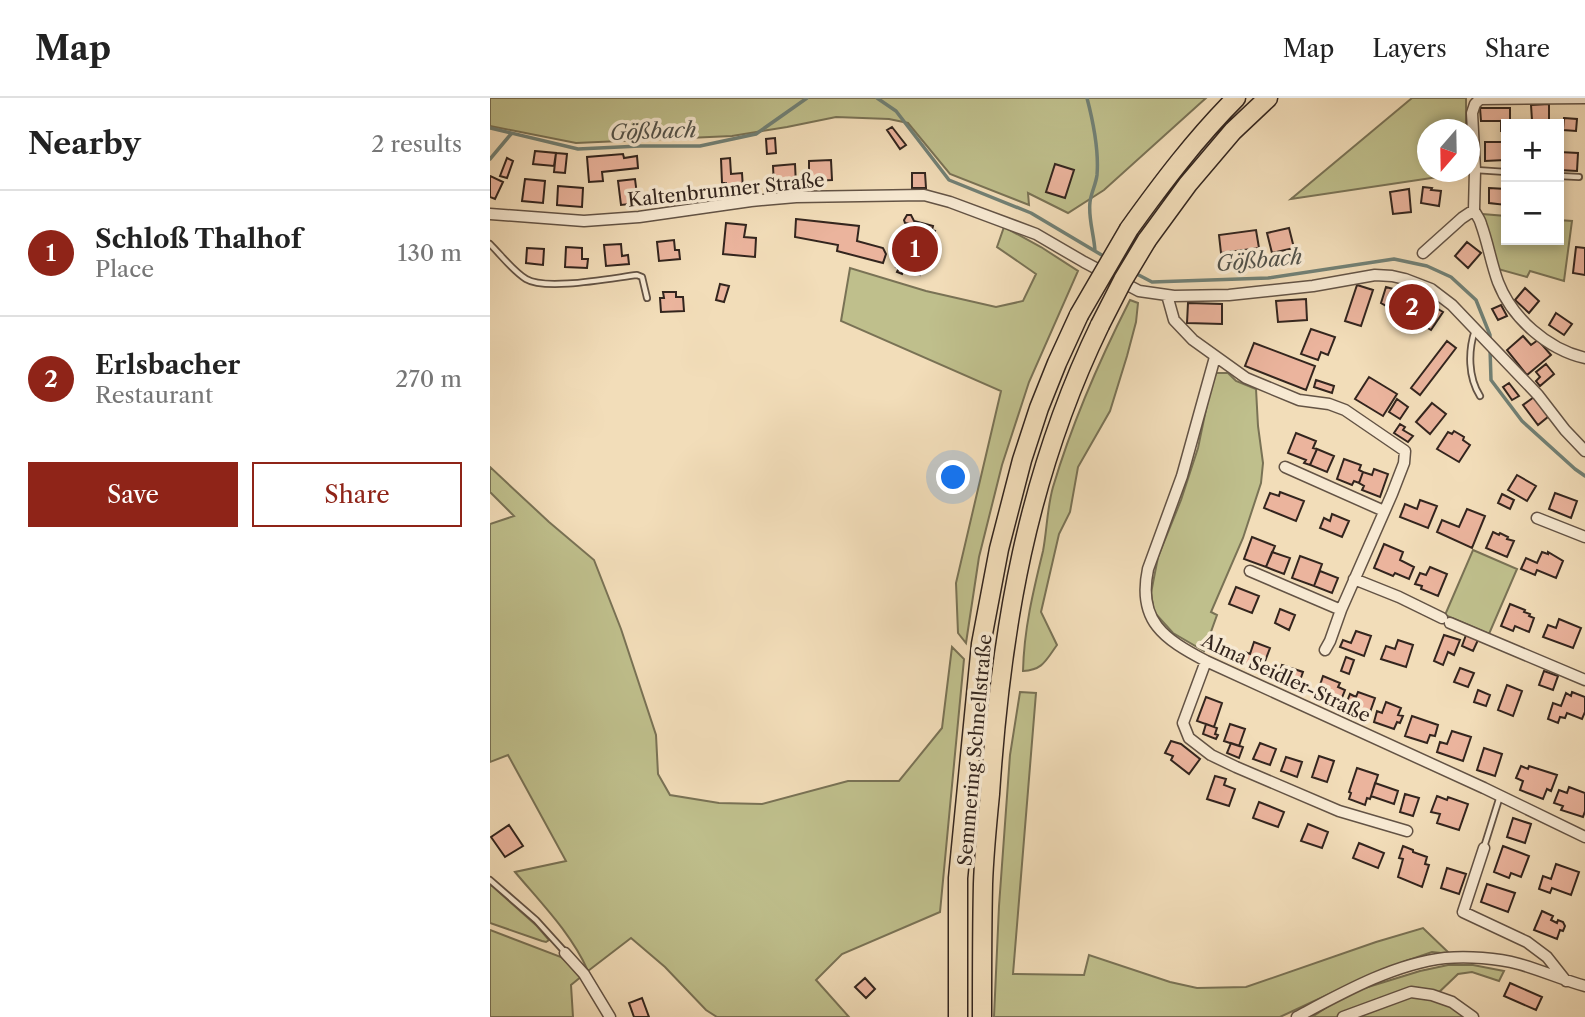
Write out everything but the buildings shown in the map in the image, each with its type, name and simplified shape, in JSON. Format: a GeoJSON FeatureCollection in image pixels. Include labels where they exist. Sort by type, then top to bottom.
{"type":"FeatureCollection","features":[{"type":"Feature","properties":{"kind":"highway","name":"Semmering Schnellstraße"},"geometry":{"type":"LineString","coordinates":[[957,1017],[958,878],[981,644],[999,549],[1022,460],[1052,374],[1079,315],[1129,229],[1169,173],[1236,98]]}},
{"type":"Feature","properties":{"kind":"highway","name":"Semmering Schnellstraße"},"geometry":{"type":"LineString","coordinates":[[982,1017],[984,869],[995,718],[1008,623],[1022,553],[1059,419],[1100,325],[1123,279],[1147,240],[1224,141],[1268,98]]}},
{"type":"Feature","properties":{"kind":"street"},"geometry":{"type":"LineString","coordinates":[[1472,119],[1475,104],[1480,99],[1585,98]]}},
{"type":"Feature","properties":{"kind":"street"},"geometry":{"type":"LineString","coordinates":[[1475,182],[1474,210],[1482,227],[1499,284],[1520,318],[1555,346],[1585,358]]}},
{"type":"Feature","properties":{"kind":"street","name":"Kaltenbrunner Straße"},"geometry":{"type":"LineString","coordinates":[[490,214],[584,221],[639,217],[796,197],[924,195],[1036,234],[1139,291],[1200,296],[1256,293],[1375,275],[1416,277],[1441,296],[1478,332],[1538,395],[1585,451]]}},
{"type":"Feature","properties":{"kind":"street"},"geometry":{"type":"LineString","coordinates":[[1423,253],[1474,210]]}},
{"type":"Feature","properties":{"kind":"street"},"geometry":{"type":"LineString","coordinates":[[1167,295],[1174,320],[1193,340],[1245,378],[1299,400],[1329,404],[1345,410],[1405,451],[1404,463],[1325,650]]}},
{"type":"Feature","properties":{"kind":"street","name":"Alma Seidler-Straße"},"geometry":{"type":"LineString","coordinates":[[1215,357],[1182,476],[1144,585],[1146,604],[1153,621],[1164,634],[1188,652],[1585,837]]}},
{"type":"Feature","properties":{"kind":"street"},"geometry":{"type":"LineString","coordinates":[[1285,467],[1384,511]]}},
{"type":"Feature","properties":{"kind":"street"},"geometry":{"type":"LineString","coordinates":[[1537,517],[1585,537]]}},
{"type":"Feature","properties":{"kind":"street"},"geometry":{"type":"LineString","coordinates":[[1250,571],[1341,610]]}},
{"type":"Feature","properties":{"kind":"street"},"geometry":{"type":"LineString","coordinates":[[1354,579],[1585,681]]}},
{"type":"Feature","properties":{"kind":"street"},"geometry":{"type":"LineString","coordinates":[[1206,661],[1183,723],[1189,738],[1211,755],[1339,811],[1407,831]]}},
{"type":"Feature","properties":{"kind":"street"},"geometry":{"type":"LineString","coordinates":[[1484,848],[1463,912],[1527,942],[1547,957],[1567,981]]}},
{"type":"Feature","properties":{"kind":"street"},"geometry":{"type":"LineString","coordinates":[[565,953],[584,974],[610,1017]]}},
{"type":"Feature","properties":{"kind":"street"},"geometry":{"type":"LineString","coordinates":[[1297,1017],[1349,989],[1405,967],[1445,958],[1480,958],[1519,964],[1585,986]]}},
{"type":"Feature","properties":{"kind":"street"},"geometry":{"type":"LineString","coordinates":[[1343,1017],[1411,992],[1452,1002],[1473,1017]]}},
{"type":"Feature","properties":{"kind":"lane"},"geometry":{"type":"LineString","coordinates":[[1480,170],[1501,172]]}},
{"type":"Feature","properties":{"kind":"lane"},"geometry":{"type":"LineString","coordinates":[[1564,176],[1579,177]]}},
{"type":"Feature","properties":{"kind":"lane"},"geometry":{"type":"LineString","coordinates":[[490,244],[523,277],[533,282],[586,282],[637,275],[642,278],[648,298]]}},
{"type":"Feature","properties":{"kind":"lane"},"geometry":{"type":"LineString","coordinates":[[1478,332],[1470,344],[1472,384],[1480,396]]}},
{"type":"Feature","properties":{"kind":"lane"},"geometry":{"type":"LineString","coordinates":[[1484,848],[1500,796]]}},
{"type":"Feature","properties":{"kind":"lane"},"geometry":{"type":"LineString","coordinates":[[490,880],[536,920],[565,953]]}},
{"type":"Feature","properties":{"kind":"green space"},"geometry":{"type":"Polygon","coordinates":[[[490,98],[1206,98],[1104,190],[1068,213],[1028,193],[1029,205],[950,174],[908,123],[889,119],[836,117],[732,136],[576,143],[490,126],[490,98]]]}},
{"type":"Feature","properties":{"kind":"green space"},"geometry":{"type":"Polygon","coordinates":[[[1412,98],[1466,98],[1466,119],[1417,119],[1417,180],[1291,199],[1412,98]]]}},
{"type":"Feature","properties":{"kind":"green space"},"geometry":{"type":"Polygon","coordinates":[[[1482,214],[1501,216],[1501,245],[1564,245],[1564,220],[1572,221],[1564,281],[1530,271],[1527,277],[1498,269],[1482,214]]]}},
{"type":"Feature","properties":{"kind":"green space"},"geometry":{"type":"Polygon","coordinates":[[[1004,227],[1078,271],[1029,382],[1002,465],[979,557],[966,643],[958,633],[956,583],[1001,391],[841,321],[850,268],[926,291],[996,307],[1023,301],[1036,274],[997,247],[1004,227]]]}},
{"type":"Feature","properties":{"kind":"green space"},"geometry":{"type":"Polygon","coordinates":[[[1130,300],[1138,303],[1127,356],[1110,411],[1078,467],[1070,512],[1059,534],[1041,612],[1057,645],[1040,666],[1023,671],[1027,625],[1053,487],[1087,392],[1130,300]]]}},
{"type":"Feature","properties":{"kind":"green space"},"geometry":{"type":"Polygon","coordinates":[[[1216,373],[1228,373],[1236,381],[1256,389],[1263,463],[1261,483],[1243,538],[1211,612],[1217,615],[1204,651],[1173,633],[1154,612],[1151,593],[1158,557],[1198,448],[1216,373]]]}},
{"type":"Feature","properties":{"kind":"green space"},"geometry":{"type":"Polygon","coordinates":[[[490,467],[594,560],[621,629],[656,735],[658,774],[670,795],[719,803],[762,804],[848,781],[899,781],[942,728],[952,647],[964,659],[940,912],[842,954],[816,980],[849,1017],[717,1017],[706,1010],[665,967],[631,938],[588,971],[564,931],[515,872],[566,861],[508,755],[490,762],[490,524],[514,516],[490,492],[490,467]]]}},
{"type":"Feature","properties":{"kind":"green space"},"geometry":{"type":"Polygon","coordinates":[[[1473,550],[1517,569],[1489,634],[1445,615],[1473,550]]]}},
{"type":"Feature","properties":{"kind":"green space"},"geometry":{"type":"Polygon","coordinates":[[[1020,692],[1036,693],[1013,974],[1084,975],[1089,955],[1170,982],[1197,988],[1246,987],[1423,928],[1450,954],[1432,952],[1406,961],[1280,1017],[994,1017],[1010,755],[1020,692]]]}},
{"type":"Feature","properties":{"kind":"green space"},"geometry":{"type":"Polygon","coordinates":[[[490,884],[549,940],[542,941],[490,923],[490,884]]]}},
{"type":"Feature","properties":{"kind":"green space"},"geometry":{"type":"Polygon","coordinates":[[[490,930],[561,957],[582,976],[571,985],[573,1017],[490,1017],[490,930]]]}},
{"type":"Feature","properties":{"kind":"green space"},"geometry":{"type":"Polygon","coordinates":[[[1448,965],[1473,965],[1504,971],[1499,981],[1472,972],[1458,974],[1432,999],[1450,1006],[1466,1017],[1312,1017],[1355,991],[1448,965]]]}},
{"type":"Feature","properties":{"kind":"waterway","name":"Gößbach"},"geometry":{"type":"LineString","coordinates":[[490,128],[578,149],[700,146],[756,134],[807,98]]}},
{"type":"Feature","properties":{"kind":"waterway","name":"Gößbach"},"geometry":{"type":"LineString","coordinates":[[877,98],[896,111],[949,180],[1031,213],[1105,257]]}},
{"type":"Feature","properties":{"kind":"waterway"},"geometry":{"type":"LineString","coordinates":[[1087,98],[1097,156],[1097,175],[1090,208],[1095,251]]}},
{"type":"Feature","properties":{"kind":"waterway"},"geometry":{"type":"LineString","coordinates":[[490,159],[511,134]]}},
{"type":"Feature","properties":{"kind":"waterway","name":"Gößbach"},"geometry":{"type":"LineString","coordinates":[[1133,272],[1152,282],[1268,278],[1394,259],[1427,266],[1451,277],[1476,300],[1490,340]]}},
{"type":"Feature","properties":{"kind":"waterway","name":"Gößbach"},"geometry":{"type":"LineString","coordinates":[[1490,348],[1491,380],[1522,421],[1585,476]]}},
{"type":"Feature","properties":{"kind":"place","name":"Schloß Thalhof"},"geometry":{"type":"Point","coordinates":[915,249]}},
{"type":"Feature","properties":{"kind":"place","name":"Erlsbacher"},"geometry":{"type":"Point","coordinates":[1412,307]}}]}
